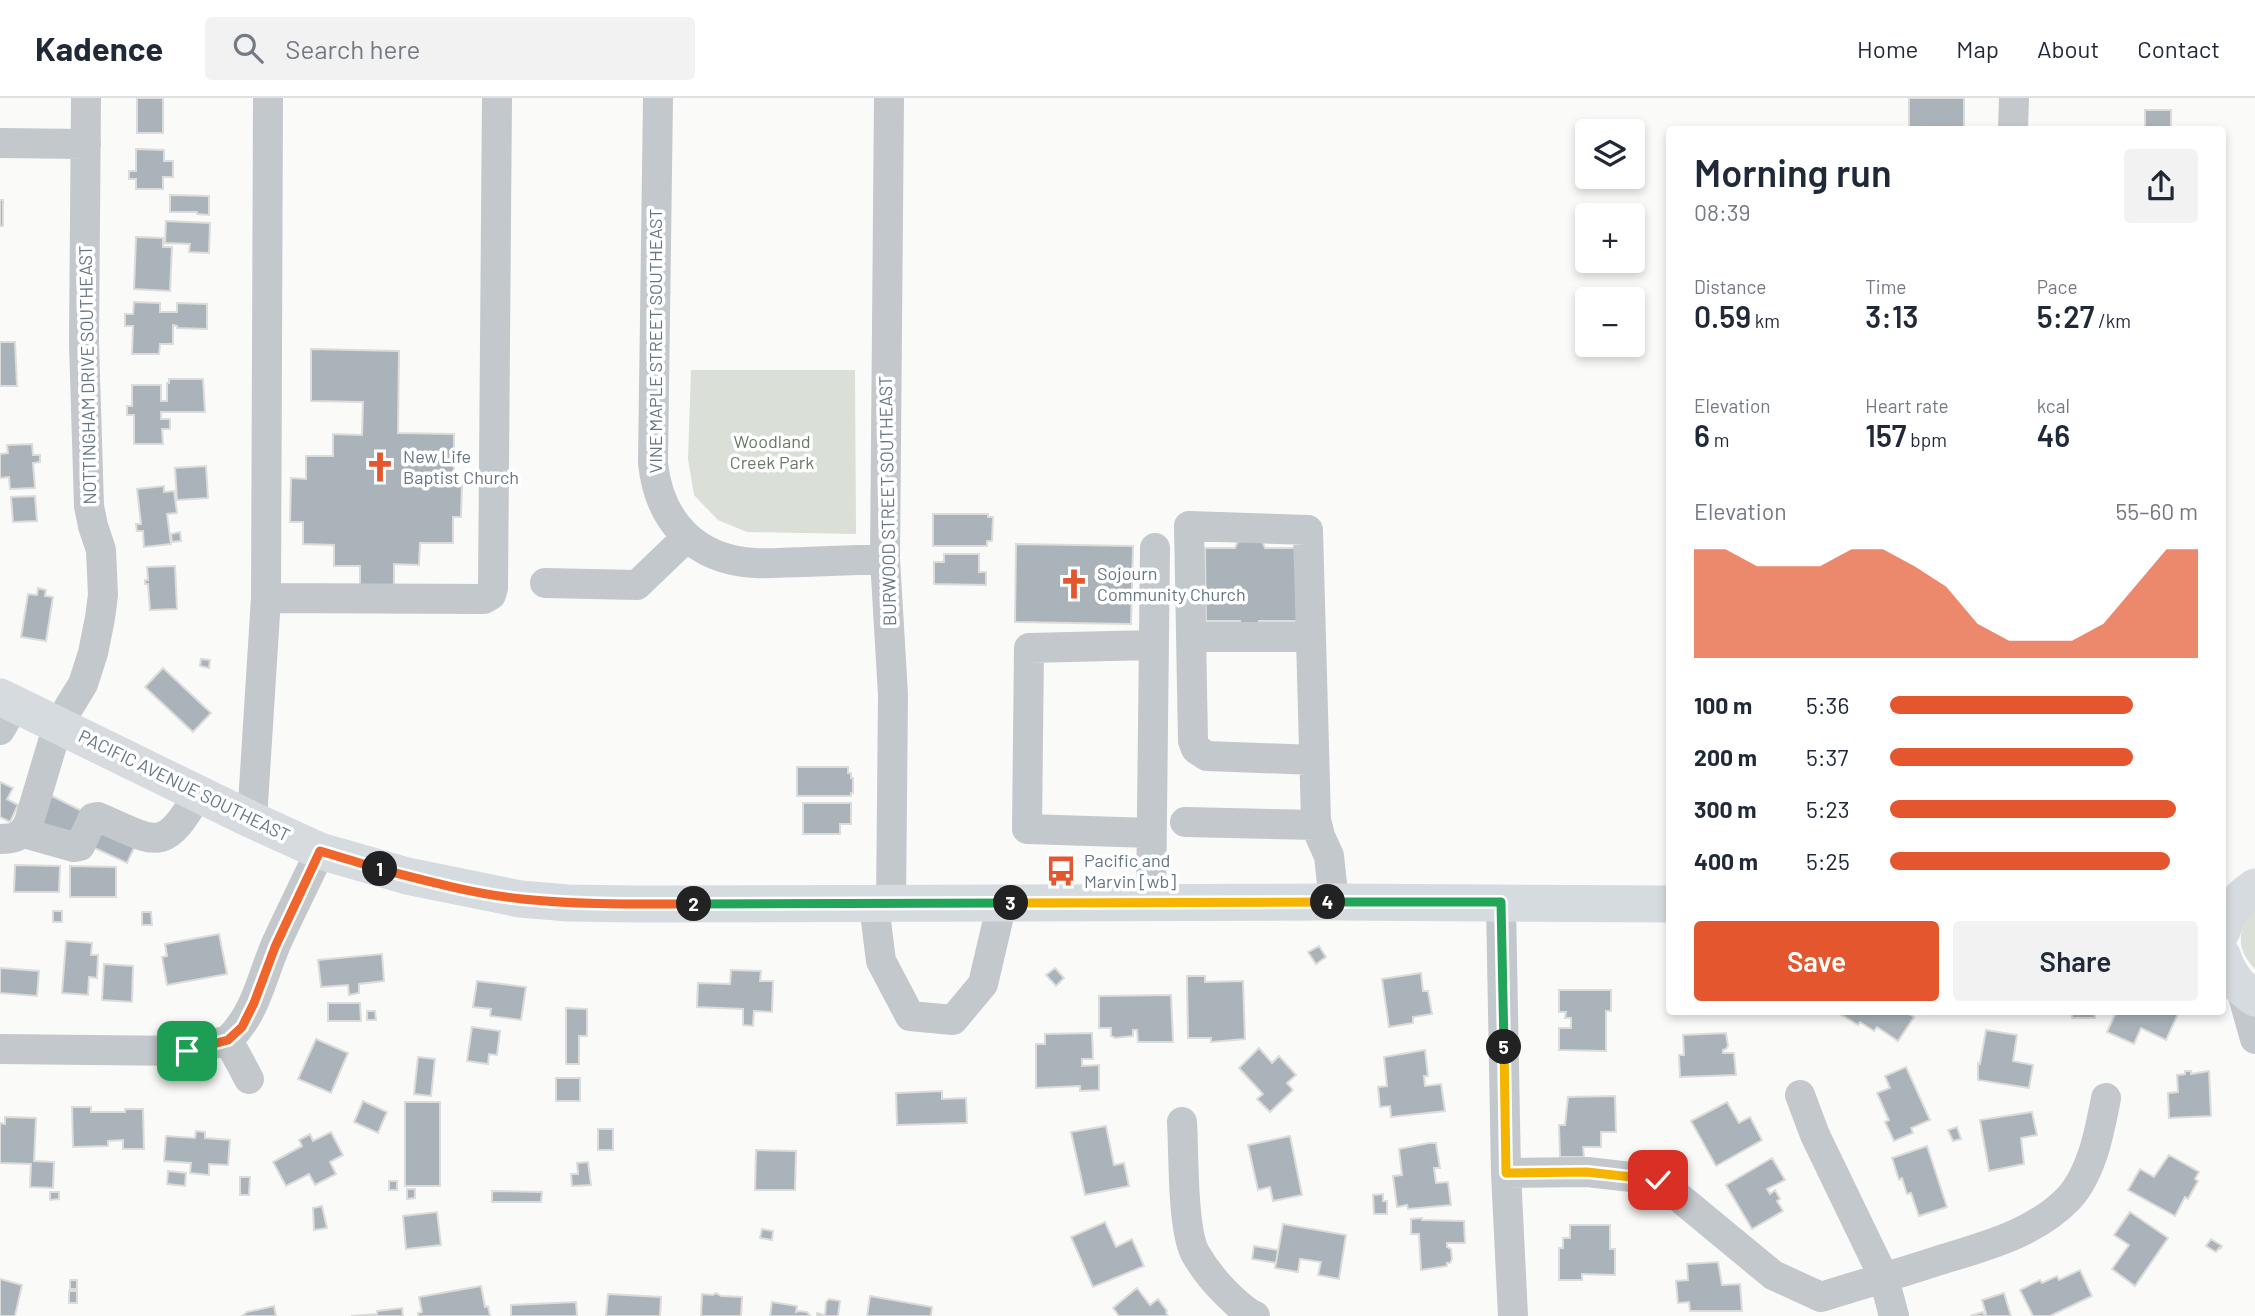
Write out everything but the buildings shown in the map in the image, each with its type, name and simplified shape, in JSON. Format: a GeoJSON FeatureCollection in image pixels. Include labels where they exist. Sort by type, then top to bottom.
{"type":"FeatureCollection","features":[{"type":"Feature","properties":{"kind":"main road","name":"PACIFIC AVENUE SOUTHEAST"},"geometry":{"type":"LineString","coordinates":[[5,710],[58,724],[320,851],[407,876],[520,899],[623,904],[1666,904]]}},
{"type":"Feature","properties":{"kind":"main road"},"geometry":{"type":"LineString","coordinates":[[2235,905],[2255,863]]}},
{"type":"Feature","properties":{"kind":"street","name":"NOTTINGHAM DRIVE SOUTHEAST"},"geometry":{"type":"LineString","coordinates":[[12,836],[29,822],[58,724],[83,684],[96,641],[103,596],[101,550],[93,526],[89,492],[84,344],[86,98]]}},
{"type":"Feature","properties":{"kind":"street"},"geometry":{"type":"LineString","coordinates":[[252,820],[266,598],[268,98]]}},
{"type":"Feature","properties":{"kind":"street"},"geometry":{"type":"LineString","coordinates":[[266,598],[484,599],[491,595],[494,589],[497,98]]}},
{"type":"Feature","properties":{"kind":"street","name":"VINE MAPLE STREET SOUTHEAST"},"geometry":{"type":"LineString","coordinates":[[657,98],[653,463],[656,486],[666,510],[687,537],[705,550],[727,559],[754,564],[885,559]]}},
{"type":"Feature","properties":{"kind":"street","name":"BURWOOD STREET SOUTHEAST"},"geometry":{"type":"LineString","coordinates":[[889,98],[885,559],[894,695],[881,961],[910,1016],[953,1020],[983,984],[1002,903]]}},
{"type":"Feature","properties":{"kind":"street"},"geometry":{"type":"LineString","coordinates":[[2013,126],[2014,98]]}},
{"type":"Feature","properties":{"kind":"street"},"geometry":{"type":"LineString","coordinates":[[0,144],[86,144]]}},
{"type":"Feature","properties":{"kind":"street"},"geometry":{"type":"LineString","coordinates":[[1314,760],[1208,755],[1196,749],[1193,741],[1189,526],[1308,530],[1317,825],[1329,856],[1334,902]]}},
{"type":"Feature","properties":{"kind":"street"},"geometry":{"type":"LineString","coordinates":[[545,583],[637,585],[687,537]]}},
{"type":"Feature","properties":{"kind":"street"},"geometry":{"type":"LineString","coordinates":[[1151,903],[1155,548]]}},
{"type":"Feature","properties":{"kind":"street"},"geometry":{"type":"LineString","coordinates":[[1192,638],[1311,638]]}},
{"type":"Feature","properties":{"kind":"street"},"geometry":{"type":"LineString","coordinates":[[1151,833],[1027,829],[1029,648],[1153,645]]}},
{"type":"Feature","properties":{"kind":"street"},"geometry":{"type":"LineString","coordinates":[[12,836],[80,846],[93,818],[98,817],[151,839],[164,838],[178,826],[198,794]]}},
{"type":"Feature","properties":{"kind":"street"},"geometry":{"type":"LineString","coordinates":[[1185,822],[1317,825]]}},
{"type":"Feature","properties":{"kind":"street"},"geometry":{"type":"LineString","coordinates":[[0,1049],[187,1051],[228,1040],[242,1027],[254,1003],[275,947],[320,851]]}},
{"type":"Feature","properties":{"kind":"street"},"geometry":{"type":"LineString","coordinates":[[1501,902],[1506,1173],[1514,1316]]}},
{"type":"Feature","properties":{"kind":"street"},"geometry":{"type":"LineString","coordinates":[[2234,976],[2255,1039]]}},
{"type":"Feature","properties":{"kind":"street"},"geometry":{"type":"LineString","coordinates":[[228,1040],[249,1079]]}},
{"type":"Feature","properties":{"kind":"street"},"geometry":{"type":"LineString","coordinates":[[1800,1095],[1815,1135],[1884,1278],[1894,1316]]}},
{"type":"Feature","properties":{"kind":"street"},"geometry":{"type":"LineString","coordinates":[[1506,1173],[1587,1172],[1658,1180],[1773,1275],[1821,1297],[1992,1244],[2040,1222],[2070,1196],[2088,1166],[2101,1130],[2105,1098]]}},
{"type":"Feature","properties":{"kind":"street"},"geometry":{"type":"LineString","coordinates":[[1182,1122],[1186,1203],[1194,1251],[1216,1283],[1255,1316]]}},
{"type":"Feature","properties":{"kind":"green space","name":"Woodland Creek Park"},"geometry":{"type":"Polygon","coordinates":[[[691,370],[855,370],[856,534],[747,532],[718,520],[694,495],[688,459],[691,370]]]}},
{"type":"Feature","properties":{"kind":"green space"},"geometry":{"type":"Polygon","coordinates":[[[2255,908],[2255,969],[2244,954],[2241,939],[2245,924],[2255,908]]]}},
{"type":"Feature","properties":{"kind":"place","name":"New Life Baptist Church"},"geometry":{"type":"Point","coordinates":[380,467]}},
{"type":"Feature","properties":{"kind":"place","name":"Sojourn Community Church"},"geometry":{"type":"Point","coordinates":[1074,584]}},
{"type":"Feature","properties":{"kind":"place","name":"Pacific and Marvin [wb]"},"geometry":{"type":"Point","coordinates":[1061,871]}},
{"type":"Feature","properties":{"kind":"route"},"geometry":{"type":"LineString","coordinates":[[187,1051],[228,1040],[242,1027],[275,947],[320,851],[407,876],[470,890],[520,899],[568,903],[874,905],[1501,902],[1506,1173],[1587,1172],[1658,1180]]}}]}
